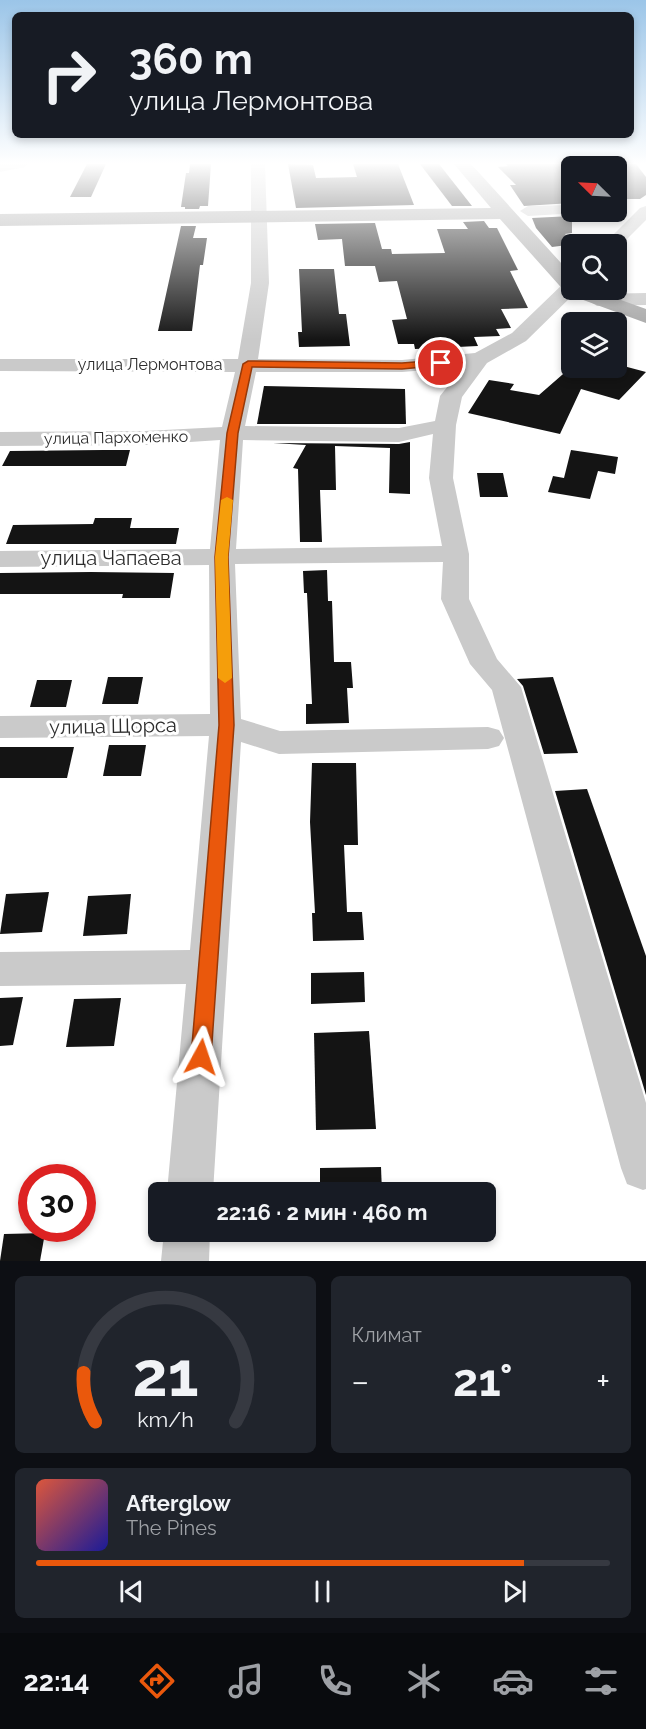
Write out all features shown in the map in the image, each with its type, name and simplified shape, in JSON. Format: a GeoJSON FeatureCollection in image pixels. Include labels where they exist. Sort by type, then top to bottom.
{"type":"FeatureCollection","features":[{"type":"Feature","properties":{"kind":"main road"},"geometry":{"type":"LineString","coordinates":[[512,223],[561,275]]}},
{"type":"Feature","properties":{"kind":"main road"},"geometry":{"type":"LineString","coordinates":[[597,300],[646,316]]}},
{"type":"Feature","properties":{"kind":"street"},"geometry":{"type":"LineString","coordinates":[[191,1182],[226,725],[222,557],[232,433],[248,364],[260,283],[260,223]]}},
{"type":"Feature","properties":{"kind":"street"},"geometry":{"type":"LineString","coordinates":[[623,234],[634,223]]}},
{"type":"Feature","properties":{"kind":"street"},"geometry":{"type":"LineString","coordinates":[[561,297],[519,337],[480,359],[451,396],[445,425],[441,478],[456,554],[455,599],[484,664],[506,687],[643,1168]]}},
{"type":"Feature","properties":{"kind":"street"},"geometry":{"type":"LineString","coordinates":[[627,299],[646,299]]}},
{"type":"Feature","properties":{"kind":"street","name":"улица Лермонтова"},"geometry":{"type":"LineString","coordinates":[[0,365],[402,366],[480,359]]}},
{"type":"Feature","properties":{"kind":"street","name":"улица Пархоменко"},"geometry":{"type":"LineString","coordinates":[[0,439],[145,438],[232,433],[399,435],[445,425]]}},
{"type":"Feature","properties":{"kind":"street","name":"улица Чапаева"},"geometry":{"type":"LineString","coordinates":[[0,559],[456,554]]}},
{"type":"Feature","properties":{"kind":"street","name":"улица Щорса"},"geometry":{"type":"LineString","coordinates":[[0,727],[226,725],[279,743],[488,738]]}},
{"type":"Feature","properties":{"kind":"street"},"geometry":{"type":"LineString","coordinates":[[0,969],[209,967]]}},
{"type":"Feature","properties":{"kind":"street"},"geometry":{"type":"LineString","coordinates":[[185,1261],[186,1242]]}},
{"type":"Feature","properties":{"kind":"building"},"geometry":{"type":"Polygon","coordinates":[[[375,223],[382,249],[391,249],[392,254],[445,253],[437,229],[468,229],[464,223],[485,223],[489,228],[497,228],[518,270],[510,271],[528,308],[501,309],[511,328],[496,329],[500,336],[474,337],[478,346],[415,349],[414,344],[398,344],[392,320],[407,319],[397,281],[379,282],[375,266],[345,266],[342,239],[318,240],[315,224],[375,223]]]}},
{"type":"Feature","properties":{"kind":"building"},"geometry":{"type":"Polygon","coordinates":[[[534,223],[572,223],[572,233],[561,234],[561,246],[552,247],[534,223]]]}},
{"type":"Feature","properties":{"kind":"building"},"geometry":{"type":"Polygon","coordinates":[[[181,226],[196,226],[193,238],[207,238],[203,265],[200,265],[192,331],[158,331],[181,226]]]}},
{"type":"Feature","properties":{"kind":"building"},"geometry":{"type":"Polygon","coordinates":[[[299,269],[334,269],[339,314],[346,314],[350,346],[299,347],[298,332],[302,332],[299,269]]]}},
{"type":"Feature","properties":{"kind":"building"},"geometry":{"type":"Polygon","coordinates":[[[627,367],[646,372],[619,400],[581,389],[560,434],[468,413],[489,380],[514,384],[510,390],[539,395],[561,376],[561,378],[627,378],[627,367]]]}},
{"type":"Feature","properties":{"kind":"building"},"geometry":{"type":"Polygon","coordinates":[[[264,386],[405,389],[406,424],[257,424],[264,386]]]}},
{"type":"Feature","properties":{"kind":"building"},"geometry":{"type":"Polygon","coordinates":[[[410,442],[410,494],[389,493],[390,448],[335,446],[336,490],[320,490],[322,542],[300,542],[298,469],[293,468],[306,445],[273,443],[399,444],[410,442]]]}},
{"type":"Feature","properties":{"kind":"building"},"geometry":{"type":"Polygon","coordinates":[[[130,450],[126,466],[2,466],[10,451],[130,450]]]}},
{"type":"Feature","properties":{"kind":"building"},"geometry":{"type":"Polygon","coordinates":[[[571,450],[618,457],[615,474],[598,471],[590,499],[548,492],[553,476],[564,478],[571,450]]]}},
{"type":"Feature","properties":{"kind":"building"},"geometry":{"type":"Polygon","coordinates":[[[477,473],[503,473],[508,497],[480,497],[477,473]]]}},
{"type":"Feature","properties":{"kind":"building"},"geometry":{"type":"Polygon","coordinates":[[[95,518],[132,518],[130,528],[179,528],[176,544],[6,544],[13,525],[93,524],[95,518]]]}},
{"type":"Feature","properties":{"kind":"building"},"geometry":{"type":"Polygon","coordinates":[[[327,570],[328,601],[332,601],[334,662],[351,662],[353,688],[347,688],[349,723],[306,724],[306,704],[312,704],[307,593],[304,593],[303,571],[327,570]]]}},
{"type":"Feature","properties":{"kind":"building"},"geometry":{"type":"Polygon","coordinates":[[[0,573],[174,573],[170,598],[122,598],[123,594],[0,594],[0,573]]]}},
{"type":"Feature","properties":{"kind":"building"},"geometry":{"type":"Polygon","coordinates":[[[108,677],[143,677],[138,704],[102,704],[108,677]]]}},
{"type":"Feature","properties":{"kind":"building"},"geometry":{"type":"Polygon","coordinates":[[[553,677],[578,753],[544,754],[523,686],[517,679],[553,677]]]}},
{"type":"Feature","properties":{"kind":"building"},"geometry":{"type":"Polygon","coordinates":[[[37,680],[72,680],[66,707],[30,707],[37,680]]]}},
{"type":"Feature","properties":{"kind":"building"},"geometry":{"type":"Polygon","coordinates":[[[109,745],[146,745],[141,776],[103,776],[109,745]]]}},
{"type":"Feature","properties":{"kind":"building"},"geometry":{"type":"Polygon","coordinates":[[[0,747],[74,747],[67,778],[0,778],[0,747]]]}},
{"type":"Feature","properties":{"kind":"building"},"geometry":{"type":"Polygon","coordinates":[[[312,763],[356,763],[358,845],[344,845],[347,912],[362,912],[364,940],[313,941],[312,913],[315,913],[310,822],[312,763]]]}},
{"type":"Feature","properties":{"kind":"building"},"geometry":{"type":"Polygon","coordinates":[[[587,789],[646,956],[646,1095],[555,791],[587,789]]]}},
{"type":"Feature","properties":{"kind":"building"},"geometry":{"type":"Polygon","coordinates":[[[49,892],[42,932],[0,934],[6,894],[49,892]]]}},
{"type":"Feature","properties":{"kind":"building"},"geometry":{"type":"Polygon","coordinates":[[[131,894],[127,934],[83,936],[88,896],[131,894]]]}},
{"type":"Feature","properties":{"kind":"building"},"geometry":{"type":"Polygon","coordinates":[[[364,972],[365,1002],[311,1004],[311,973],[364,972]]]}},
{"type":"Feature","properties":{"kind":"building"},"geometry":{"type":"Polygon","coordinates":[[[23,997],[13,1045],[0,1046],[0,998],[23,997]]]}},
{"type":"Feature","properties":{"kind":"building"},"geometry":{"type":"Polygon","coordinates":[[[121,998],[114,1046],[66,1047],[74,999],[121,998]]]}},
{"type":"Feature","properties":{"kind":"building"},"geometry":{"type":"Polygon","coordinates":[[[369,1031],[376,1129],[316,1130],[314,1033],[369,1031]]]}},
{"type":"Feature","properties":{"kind":"building"},"geometry":{"type":"Polygon","coordinates":[[[381,1167],[382,1182],[320,1182],[320,1168],[381,1167]]]}},
{"type":"Feature","properties":{"kind":"building"},"geometry":{"type":"Polygon","coordinates":[[[4,1234],[18,1234],[18,1242],[43,1242],[40,1261],[0,1261],[4,1234]]]}},
{"type":"Feature","properties":{"kind":"slow traffic"},"geometry":{"type":"LineString","coordinates":[[225,678],[222,557],[227,500]]}},
{"type":"Feature","properties":{"kind":"route"},"geometry":{"type":"LineString","coordinates":[[201,1057],[226,725],[222,557],[232,433],[248,364],[402,366],[441,363]]}}]}
